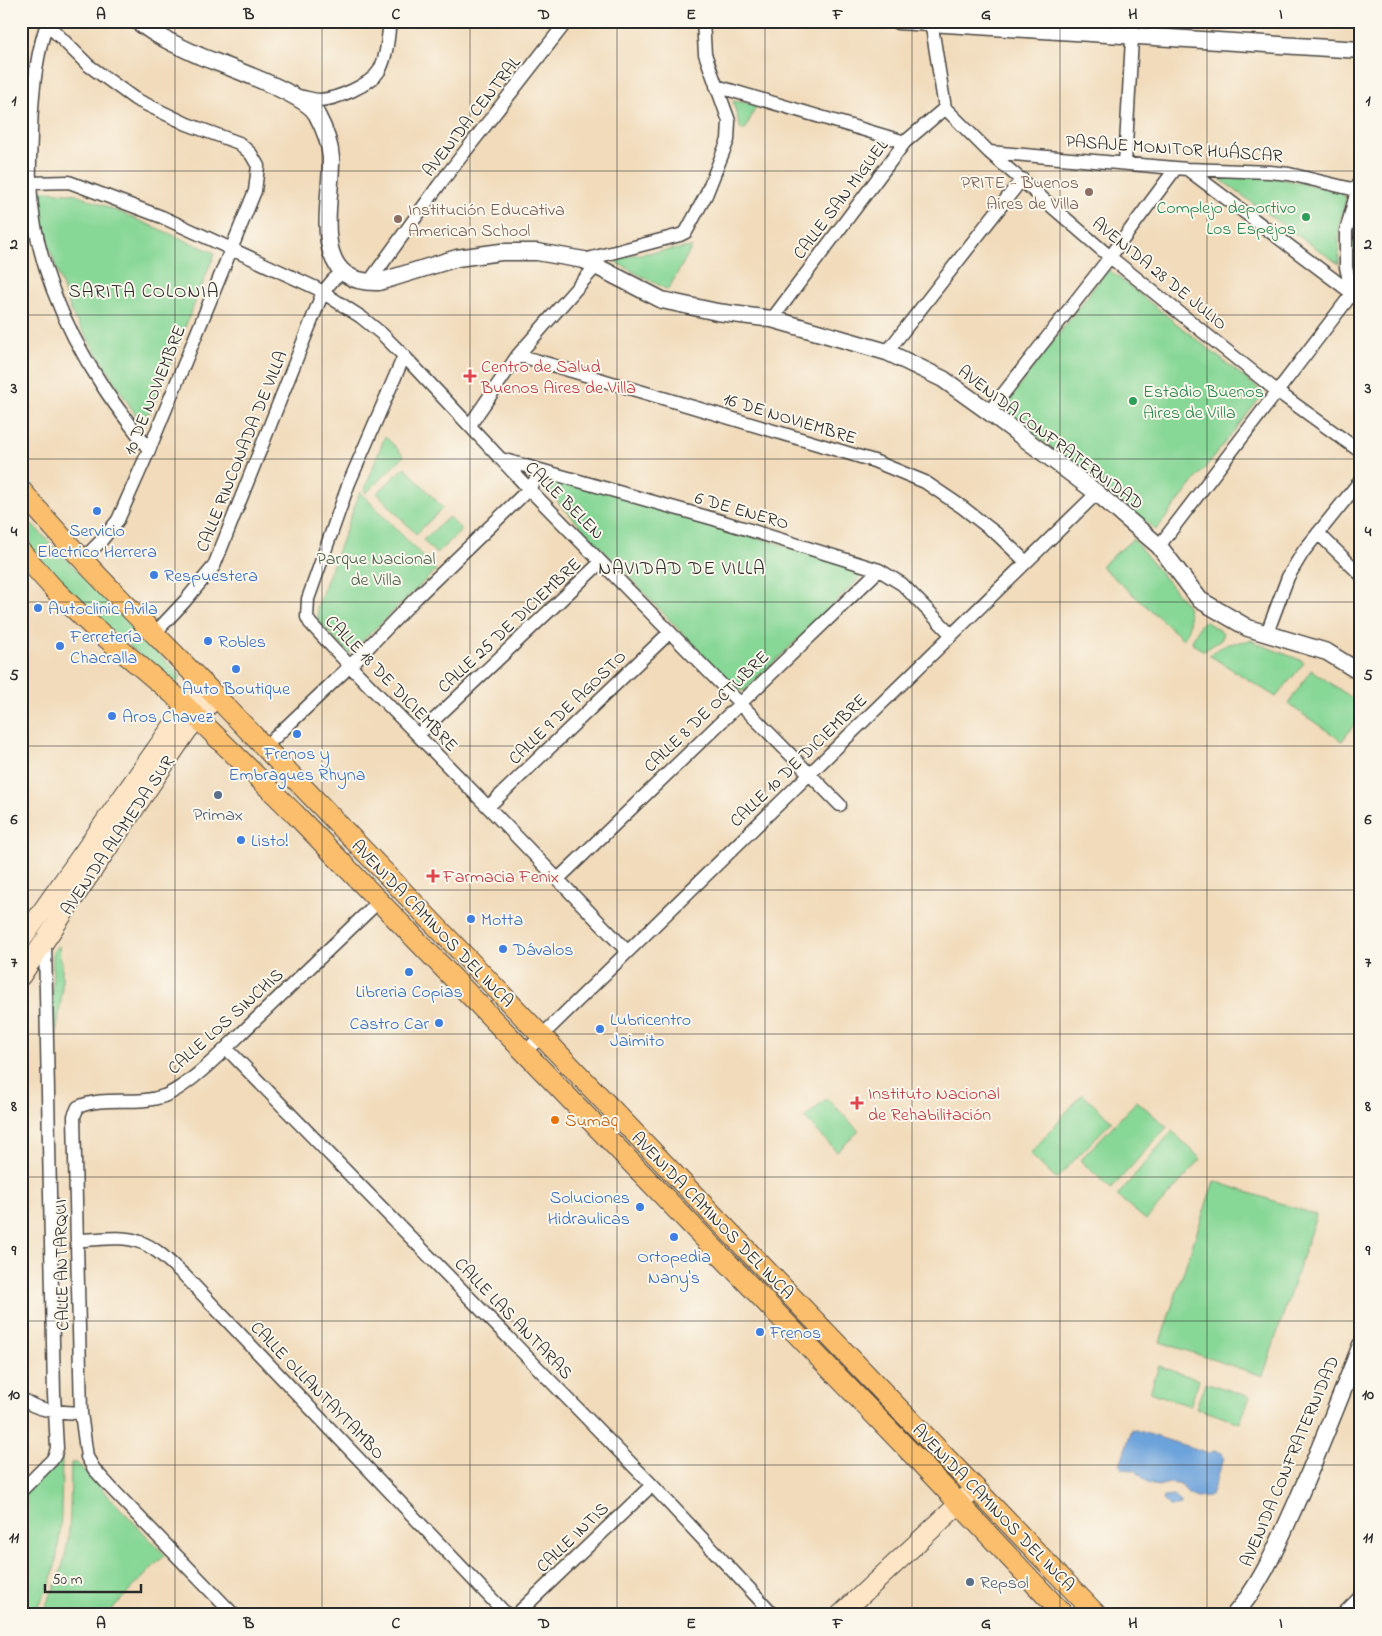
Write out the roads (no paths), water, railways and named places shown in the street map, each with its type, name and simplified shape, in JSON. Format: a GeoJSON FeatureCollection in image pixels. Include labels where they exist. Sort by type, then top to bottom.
{"type":"FeatureCollection","features":[{"type":"Feature","properties":{"kind":"main road","name":"AVENIDA CAMINOS DEL INCA"},"geometry":{"type":"LineString","coordinates":[[21,490],[42,515],[154,634],[265,747],[1097,1615]]}},
{"type":"Feature","properties":{"kind":"main road","name":"AVENIDA CAMINOS DEL INCA"},"geometry":{"type":"LineString","coordinates":[[21,552],[54,589],[91,625],[193,712],[294,813],[1064,1615]]}},
{"type":"Feature","properties":{"kind":"main road","name":"AVENIDA ALAMEDA SUR"},"geometry":{"type":"LineString","coordinates":[[21,941],[210,691]]}},
{"type":"Feature","properties":{"kind":"main road","name":"AVENIDA ALAMEDA SUR"},"geometry":{"type":"LineString","coordinates":[[21,976],[132,812],[193,712]]}},
{"type":"Feature","properties":{"kind":"main road"},"geometry":{"type":"LineString","coordinates":[[840,1615],[976,1488]]}},
{"type":"Feature","properties":{"kind":"street"},"geometry":{"type":"LineString","coordinates":[[137,21],[147,30],[169,41],[297,96],[318,100],[335,98],[366,82],[378,72],[383,59],[390,21]]}},
{"type":"Feature","properties":{"kind":"street","name":"AVENIDA CENTRAL"},"geometry":{"type":"LineString","coordinates":[[369,282],[439,185],[568,21]]}},
{"type":"Feature","properties":{"kind":"street"},"geometry":{"type":"LineString","coordinates":[[470,425],[518,355],[590,263],[686,232],[706,195],[728,140],[729,120],[705,54],[703,21]]}},
{"type":"Feature","properties":{"kind":"street"},"geometry":{"type":"LineString","coordinates":[[898,21],[1132,29],[1361,50]]}},
{"type":"Feature","properties":{"kind":"street"},"geometry":{"type":"LineString","coordinates":[[46,22],[39,52],[32,114],[30,183],[37,234],[51,284],[63,316],[103,387],[150,450]]}},
{"type":"Feature","properties":{"kind":"street","name":"10 DE NOVIEMBRE"},"geometry":{"type":"LineString","coordinates":[[46,22],[88,65],[135,99],[187,124],[239,143],[258,166],[255,191],[150,450],[118,520],[83,559]]}},
{"type":"Feature","properties":{"kind":"street"},"geometry":{"type":"LineString","coordinates":[[931,22],[944,108]]}},
{"type":"Feature","properties":{"kind":"street"},"geometry":{"type":"LineString","coordinates":[[1125,164],[1132,29]]}},
{"type":"Feature","properties":{"kind":"street"},"geometry":{"type":"LineString","coordinates":[[716,86],[905,142]]}},
{"type":"Feature","properties":{"kind":"street"},"geometry":{"type":"LineString","coordinates":[[297,96],[316,112],[325,132],[331,157],[328,241],[330,252],[335,262],[344,271],[352,277],[369,282]]}},
{"type":"Feature","properties":{"kind":"street","name":"CALLE SAN MIGUEL"},"geometry":{"type":"LineString","coordinates":[[772,319],[905,142],[944,108]]}},
{"type":"Feature","properties":{"kind":"street","name":"AVENIDA 28 DE JULIO"},"geometry":{"type":"LineString","coordinates":[[944,108],[989,152],[1110,256],[1278,392],[1361,452]]}},
{"type":"Feature","properties":{"kind":"street","name":"PASAJE MONITOR HUÁSCAR"},"geometry":{"type":"LineString","coordinates":[[989,152],[1125,164],[1289,174],[1358,192]]}},
{"type":"Feature","properties":{"kind":"street"},"geometry":{"type":"LineString","coordinates":[[990,412],[1110,256],[1181,168],[1356,297]]}},
{"type":"Feature","properties":{"kind":"street"},"geometry":{"type":"LineString","coordinates":[[1356,297],[1346,267],[1346,231],[1361,176]]}},
{"type":"Feature","properties":{"kind":"street"},"geometry":{"type":"LineString","coordinates":[[887,352],[1022,179]]}},
{"type":"Feature","properties":{"kind":"street","name":"CALLE BELEN"},"geometry":{"type":"LineString","coordinates":[[30,183],[70,182],[162,217],[323,292],[361,316],[404,356],[529,489],[840,804]]}},
{"type":"Feature","properties":{"kind":"street"},"geometry":{"type":"LineString","coordinates":[[1358,192],[1361,210],[1359,221],[1361,238]]}},
{"type":"Feature","properties":{"kind":"street","name":"AVENIDA CONFRATERNIDAD"},"geometry":{"type":"LineString","coordinates":[[369,282],[395,278],[457,258],[501,252],[537,252],[590,263],[662,300],[717,312],[772,319],[887,352],[943,379],[1097,493],[1159,546],[1200,600],[1248,628],[1327,652],[1361,673]]}},
{"type":"Feature","properties":{"kind":"street","name":"CALLE RINCONADA DE VILLA"},"geometry":{"type":"LineString","coordinates":[[154,634],[214,566],[323,292],[344,271]]}},
{"type":"Feature","properties":{"kind":"street"},"geometry":{"type":"LineString","coordinates":[[1159,546],[1278,392],[1356,297],[1361,282]]}},
{"type":"Feature","properties":{"kind":"street","name":"16 DE NOVIEMBRE"},"geometry":{"type":"LineString","coordinates":[[518,355],[812,442],[874,462],[925,482],[962,507],[998,535],[1026,562]]}},
{"type":"Feature","properties":{"kind":"street","name":"CALLE 18 DE DICIEMBRE"},"geometry":{"type":"LineString","coordinates":[[404,356],[349,483],[308,599],[307,617],[310,623],[350,666],[627,951]]}},
{"type":"Feature","properties":{"kind":"street","name":"6 DE ENERO"},"geometry":{"type":"LineString","coordinates":[[500,458],[739,527],[879,570],[902,584],[952,635]]}},
{"type":"Feature","properties":{"kind":"street"},"geometry":{"type":"LineString","coordinates":[[265,747],[529,489],[542,471]]}},
{"type":"Feature","properties":{"kind":"street"},"geometry":{"type":"LineString","coordinates":[[1267,633],[1288,577],[1303,552],[1361,480]]}},
{"type":"Feature","properties":{"kind":"street","name":"CALLE 10 DE DICIEMBRE"},"geometry":{"type":"LineString","coordinates":[[524,1052],[1097,493]]}},
{"type":"Feature","properties":{"kind":"street"},"geometry":{"type":"LineString","coordinates":[[1318,533],[1361,575]]}},
{"type":"Feature","properties":{"kind":"street","name":"CALLE 25 DE DICIEMBRE"},"geometry":{"type":"LineString","coordinates":[[418,735],[601,562]]}},
{"type":"Feature","properties":{"kind":"street","name":"CALLE 8 DE OCTUBRE"},"geometry":{"type":"LineString","coordinates":[[558,879],[879,570]]}},
{"type":"Feature","properties":{"kind":"street","name":"CALLE 9 DE AGOSTO"},"geometry":{"type":"LineString","coordinates":[[488,807],[670,632]]}},
{"type":"Feature","properties":{"kind":"street","name":"CALLE LOS SINCHIS"},"geometry":{"type":"LineString","coordinates":[[74,1116],[78,1107],[88,1102],[146,1100],[164,1096],[182,1086],[226,1048],[378,902]]}},
{"type":"Feature","properties":{"kind":"street"},"geometry":{"type":"LineString","coordinates":[[21,1491],[52,1460],[57,1448],[45,942]]}},
{"type":"Feature","properties":{"kind":"street","name":"CALLE LAS ANTARAS"},"geometry":{"type":"LineString","coordinates":[[226,1048],[652,1485],[774,1615]]}},
{"type":"Feature","properties":{"kind":"street","name":"CALLE ANTARQUI"},"geometry":{"type":"LineString","coordinates":[[74,1116],[81,1413],[87,1457],[94,1469],[234,1615]]}},
{"type":"Feature","properties":{"kind":"street","name":"CALLE OLLANTAYTAMBO"},"geometry":{"type":"LineString","coordinates":[[78,1240],[122,1239],[139,1242],[151,1248],[184,1275],[507,1615]]}},
{"type":"Feature","properties":{"kind":"street","name":"AVENIDA CONFRATERNIDAD"},"geometry":{"type":"LineString","coordinates":[[1234,1615],[1258,1583],[1271,1559],[1306,1484],[1361,1345]]}},
{"type":"Feature","properties":{"kind":"street"},"geometry":{"type":"LineString","coordinates":[[21,1398],[38,1407],[56,1412],[81,1413]]}},
{"type":"Feature","properties":{"kind":"street","name":"CALLE INTIS"},"geometry":{"type":"LineString","coordinates":[[516,1615],[652,1485]]}},
{"type":"Feature","properties":{"kind":"street"},"geometry":{"type":"LineString","coordinates":[[1342,1615],[1361,1596]]}},
{"type":"Feature","properties":{"kind":"water"},"geometry":{"type":"Polygon","coordinates":[[[1132,1429],[1209,1453],[1214,1451],[1222,1453],[1224,1458],[1211,1495],[1209,1497],[1197,1498],[1188,1494],[1178,1484],[1169,1483],[1158,1486],[1149,1484],[1135,1470],[1122,1469],[1120,1465],[1132,1429]]]}},
{"type":"Feature","properties":{"kind":"water"},"geometry":{"type":"Polygon","coordinates":[[[1174,1496],[1181,1502],[1181,1505],[1170,1507],[1163,1500],[1164,1497],[1174,1496]]]}},
{"type":"Feature","properties":{"kind":"place","name":"PRITE - Buenos Aires de Villa"},"geometry":{"type":"Point","coordinates":[1089,192]}},
{"type":"Feature","properties":{"kind":"place","name":"Complejo deportivo Los Espejos"},"geometry":{"type":"Point","coordinates":[1306,217]}},
{"type":"Feature","properties":{"kind":"place","name":"Institución Educativa American School"},"geometry":{"type":"Point","coordinates":[398,219]}},
{"type":"Feature","properties":{"kind":"place","name":"Centro de Salud Buenos Aires de Villa"},"geometry":{"type":"Point","coordinates":[470,376]}},
{"type":"Feature","properties":{"kind":"place","name":"Estadio Buenos Aires de Villa"},"geometry":{"type":"Point","coordinates":[1133,401]}},
{"type":"Feature","properties":{"kind":"place","name":"Servicio Electrico Herrera"},"geometry":{"type":"Point","coordinates":[97,511]}},
{"type":"Feature","properties":{"kind":"place","name":"Respuestera"},"geometry":{"type":"Point","coordinates":[154,575]}},
{"type":"Feature","properties":{"kind":"place","name":"Autoclinic Avila"},"geometry":{"type":"Point","coordinates":[38,608]}},
{"type":"Feature","properties":{"kind":"place","name":"Robles"},"geometry":{"type":"Point","coordinates":[208,641]}},
{"type":"Feature","properties":{"kind":"place","name":"Ferretería Chacralla"},"geometry":{"type":"Point","coordinates":[60,646]}},
{"type":"Feature","properties":{"kind":"place","name":"Auto Boutique"},"geometry":{"type":"Point","coordinates":[236,669]}},
{"type":"Feature","properties":{"kind":"place","name":"Aros Chavez"},"geometry":{"type":"Point","coordinates":[112,716]}},
{"type":"Feature","properties":{"kind":"place","name":"Frenos y Embragues Rhyna"},"geometry":{"type":"Point","coordinates":[297,734]}},
{"type":"Feature","properties":{"kind":"place","name":"Primax"},"geometry":{"type":"Point","coordinates":[218,795]}},
{"type":"Feature","properties":{"kind":"place","name":"Listo!"},"geometry":{"type":"Point","coordinates":[241,840]}},
{"type":"Feature","properties":{"kind":"place","name":"Farmacia Fenix"},"geometry":{"type":"Point","coordinates":[433,876]}},
{"type":"Feature","properties":{"kind":"place","name":"Motta"},"geometry":{"type":"Point","coordinates":[471,919]}},
{"type":"Feature","properties":{"kind":"place","name":"Dávalos"},"geometry":{"type":"Point","coordinates":[503,949]}},
{"type":"Feature","properties":{"kind":"place","name":"Libreria Copias"},"geometry":{"type":"Point","coordinates":[409,972]}},
{"type":"Feature","properties":{"kind":"place","name":"Castro Car"},"geometry":{"type":"Point","coordinates":[439,1023]}},
{"type":"Feature","properties":{"kind":"place","name":"Lubricentro Jaimito"},"geometry":{"type":"Point","coordinates":[600,1029]}},
{"type":"Feature","properties":{"kind":"place","name":"Instituto Nacional de Rehabilitación"},"geometry":{"type":"Point","coordinates":[857,1103]}},
{"type":"Feature","properties":{"kind":"place","name":"Sumaq"},"geometry":{"type":"Point","coordinates":[555,1120]}},
{"type":"Feature","properties":{"kind":"place","name":"Soluciones Hidraulicas"},"geometry":{"type":"Point","coordinates":[640,1207]}},
{"type":"Feature","properties":{"kind":"place","name":"Ortopedia Nany's"},"geometry":{"type":"Point","coordinates":[674,1237]}},
{"type":"Feature","properties":{"kind":"place","name":"Frenos"},"geometry":{"type":"Point","coordinates":[760,1332]}},
{"type":"Feature","properties":{"kind":"place","name":"Repsol"},"geometry":{"type":"Point","coordinates":[970,1582]}},
{"type":"Feature","properties":{"kind":"district","name":"SARITA COLONIA"},"geometry":{"type":"Point","coordinates":[144,290]}},
{"type":"Feature","properties":{"kind":"district","name":"NAVIDAD DE VILLA"},"geometry":{"type":"Point","coordinates":[682,567]}},
{"type":"Feature","properties":{"kind":"park label","name":"Parque Nacional de Villa"},"geometry":{"type":"Point","coordinates":[376,568]}}]}
